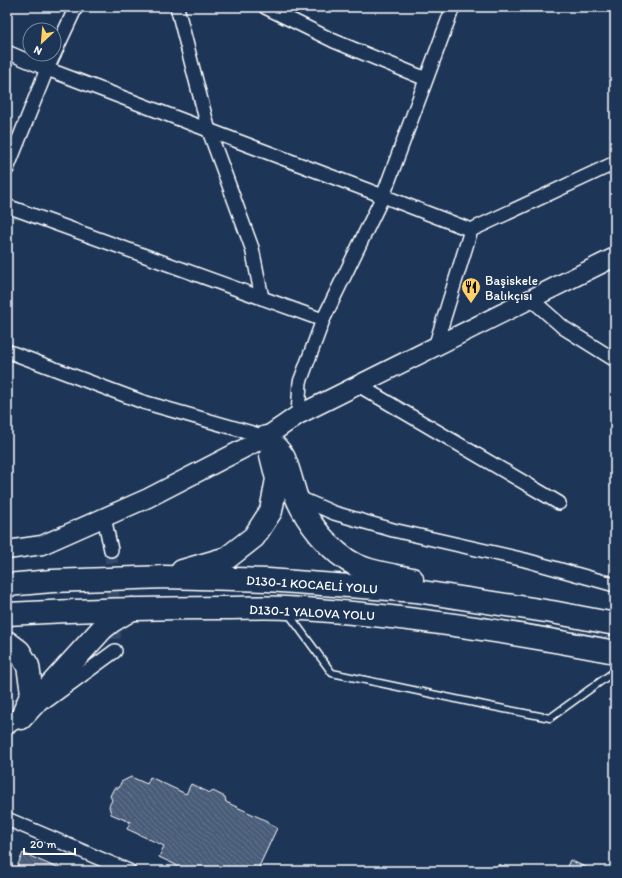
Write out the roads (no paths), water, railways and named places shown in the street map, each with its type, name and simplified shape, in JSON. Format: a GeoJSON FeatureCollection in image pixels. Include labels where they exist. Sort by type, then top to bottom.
{"type":"FeatureCollection","features":[{"type":"Feature","properties":{"kind":"highway"},"geometry":{"type":"LineString","coordinates":[[266,437],[283,457],[297,497],[309,521],[327,542],[342,556],[354,564],[368,570],[510,599],[552,612]]}},
{"type":"Feature","properties":{"kind":"highway"},"geometry":{"type":"LineString","coordinates":[[165,577],[227,558],[254,537],[271,511],[277,479],[266,437]]}},
{"type":"Feature","properties":{"kind":"highway","name":"D130-1 KOCAELİ YOLU"},"geometry":{"type":"LineString","coordinates":[[7,585],[52,581],[165,577],[268,580],[416,591],[552,612],[615,624]]}},
{"type":"Feature","properties":{"kind":"highway"},"geometry":{"type":"LineString","coordinates":[[14,723],[102,629],[112,621],[134,608]]}},
{"type":"Feature","properties":{"kind":"highway","name":"D130-1 YALOVA YOLU"},"geometry":{"type":"LineString","coordinates":[[7,614],[134,608],[285,608],[370,614],[431,621],[539,637],[615,652]]}},
{"type":"Feature","properties":{"kind":"highway"},"geometry":{"type":"LineString","coordinates":[[7,642],[19,651],[28,666],[32,693],[29,703],[14,723]]}},
{"type":"Feature","properties":{"kind":"main road"},"geometry":{"type":"LineString","coordinates":[[7,550],[42,545],[148,498],[266,437],[298,415],[615,257]]}},
{"type":"Feature","properties":{"kind":"street"},"geometry":{"type":"LineString","coordinates":[[62,37],[76,7]]}},
{"type":"Feature","properties":{"kind":"street"},"geometry":{"type":"LineString","coordinates":[[177,7],[209,131],[252,248],[262,298]]}},
{"type":"Feature","properties":{"kind":"street"},"geometry":{"type":"LineString","coordinates":[[265,7],[334,41],[426,79]]}},
{"type":"Feature","properties":{"kind":"street"},"geometry":{"type":"LineString","coordinates":[[298,415],[300,382],[323,320],[383,196],[453,7]]}},
{"type":"Feature","properties":{"kind":"street"},"geometry":{"type":"LineString","coordinates":[[7,52],[46,69],[471,230],[615,163]]}},
{"type":"Feature","properties":{"kind":"street"},"geometry":{"type":"LineString","coordinates":[[7,169],[50,62]]}},
{"type":"Feature","properties":{"kind":"street"},"geometry":{"type":"LineString","coordinates":[[7,206],[323,320]]}},
{"type":"Feature","properties":{"kind":"street"},"geometry":{"type":"LineString","coordinates":[[435,347],[471,230]]}},
{"type":"Feature","properties":{"kind":"street"},"geometry":{"type":"LineString","coordinates":[[531,299],[564,328],[615,360]]}},
{"type":"Feature","properties":{"kind":"street"},"geometry":{"type":"LineString","coordinates":[[7,351],[143,402],[266,437]]}},
{"type":"Feature","properties":{"kind":"street"},"geometry":{"type":"LineString","coordinates":[[358,385],[559,503]]}},
{"type":"Feature","properties":{"kind":"street"},"geometry":{"type":"LineString","coordinates":[[297,497],[334,513],[393,530],[525,560],[615,585]]}},
{"type":"Feature","properties":{"kind":"street"},"geometry":{"type":"LineString","coordinates":[[104,517],[111,550]]}},
{"type":"Feature","properties":{"kind":"street"},"geometry":{"type":"LineString","coordinates":[[14,723],[115,651]]}},
{"type":"Feature","properties":{"kind":"street"},"geometry":{"type":"LineString","coordinates":[[7,818],[129,871]]}},
{"type":"Feature","properties":{"kind":"lane"},"geometry":{"type":"LineString","coordinates":[[285,608],[332,673],[496,708],[550,718],[615,672]]}},
{"type":"Feature","properties":{"kind":"tunnel"},"geometry":{"type":"LineString","coordinates":[[111,550],[115,651]]}},
{"type":"Feature","properties":{"kind":"place","name":"Başiskele Balıkçısı"},"geometry":{"type":"Point","coordinates":[471,304]}}]}
